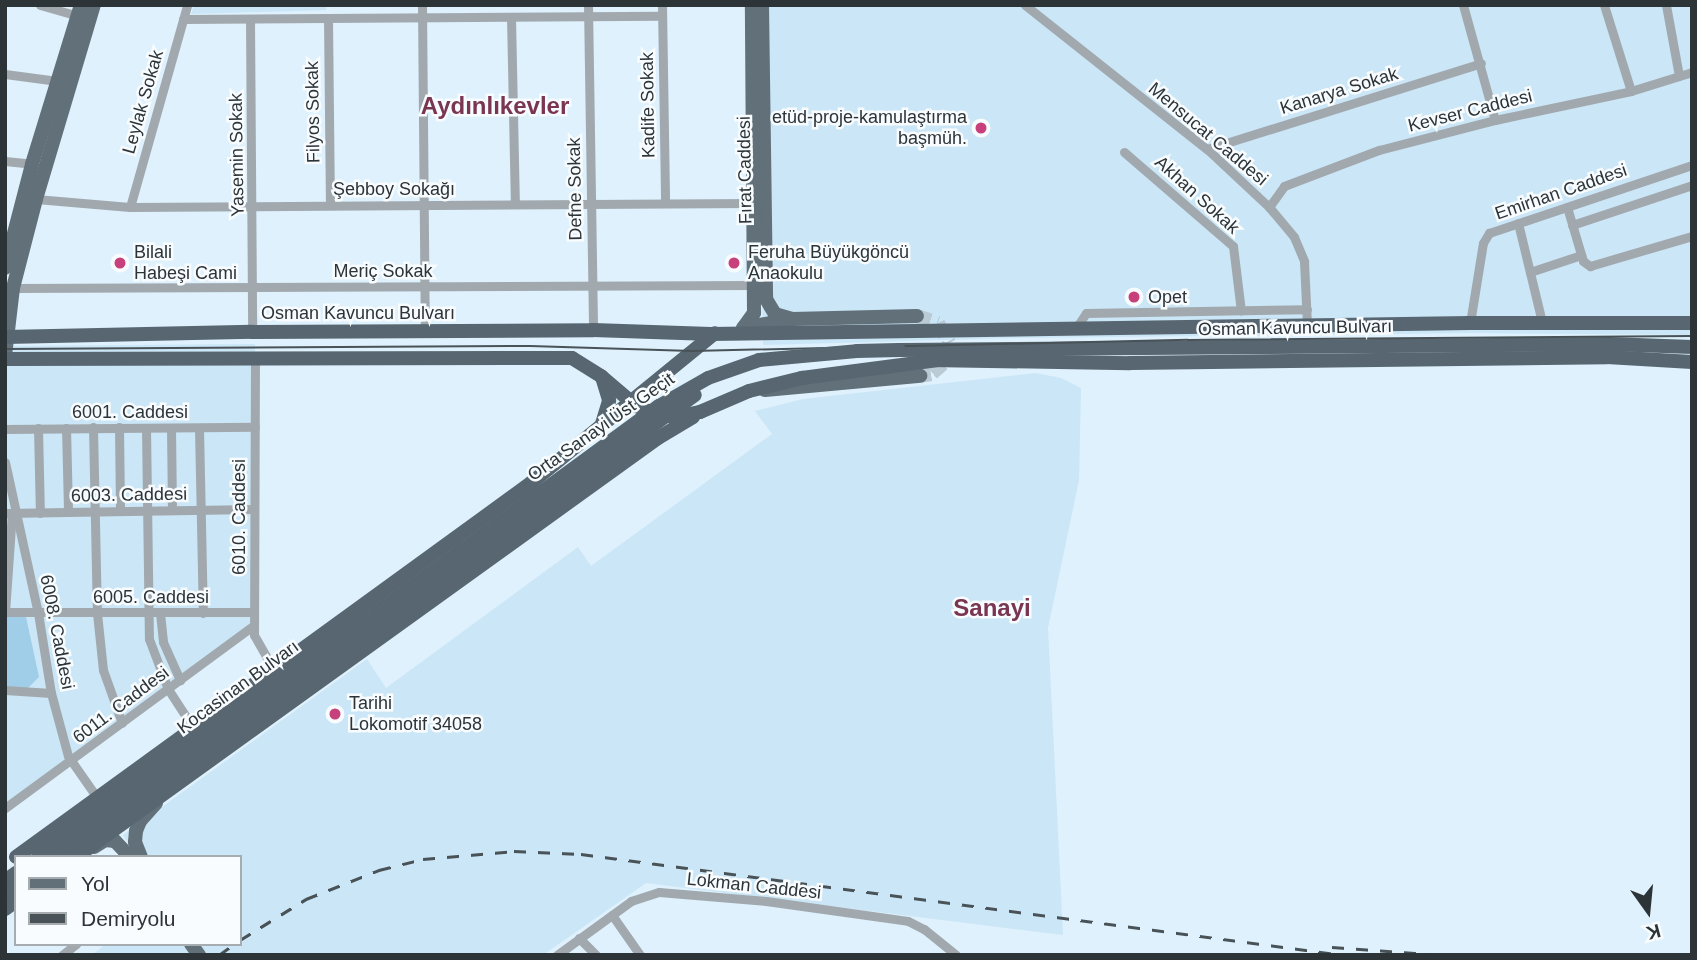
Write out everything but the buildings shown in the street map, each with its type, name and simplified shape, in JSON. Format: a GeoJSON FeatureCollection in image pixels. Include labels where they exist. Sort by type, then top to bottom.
{"type":"FeatureCollection","features":[{"type":"Feature","properties":{"kind":"highway"},"geometry":{"type":"LineString","coordinates":[[711,334],[1307,324],[1692,323]]}},
{"type":"Feature","properties":{"kind":"highway"},"geometry":{"type":"LineString","coordinates":[[19,855],[599,430],[711,334],[743,328]]}},
{"type":"Feature","properties":{"kind":"highway","name":"Osman Kavuncu Bulvarı"},"geometry":{"type":"LineString","coordinates":[[5,337],[593,330],[711,334]]}},
{"type":"Feature","properties":{"kind":"highway","name":"Osman Kavuncu Bulvarı"},"geometry":{"type":"LineString","coordinates":[[899,355],[1595,344],[1692,347]]}},
{"type":"Feature","properties":{"kind":"highway","name":"Orta Sanayi Üst Geçit"},"geometry":{"type":"LineString","coordinates":[[465,555],[659,406],[708,377],[760,360],[856,351],[899,355]]}},
{"type":"Feature","properties":{"kind":"highway"},"geometry":{"type":"LineString","coordinates":[[899,355],[938,360]]}},
{"type":"Feature","properties":{"kind":"highway"},"geometry":{"type":"LineString","coordinates":[[5,358],[572,358],[601,376],[631,403],[667,416],[700,412]]}},
{"type":"Feature","properties":{"kind":"highway"},"geometry":{"type":"LineString","coordinates":[[80,855],[640,451],[700,412],[749,391],[802,378],[938,360]]}},
{"type":"Feature","properties":{"kind":"highway","name":"Osman Kavuncu Bulvarı"},"geometry":{"type":"LineString","coordinates":[[938,360],[1130,363],[1692,362]]}},
{"type":"Feature","properties":{"kind":"highway"},"geometry":{"type":"LineString","coordinates":[[599,430],[609,406],[607,387],[601,376]]}},
{"type":"Feature","properties":{"kind":"highway"},"geometry":{"type":"LineString","coordinates":[[662,376],[655,390],[655,400],[659,409],[667,416]]}},
{"type":"Feature","properties":{"kind":"highway"},"geometry":{"type":"LineString","coordinates":[[615,417],[633,412],[646,423],[646,442],[640,451]]}},
{"type":"Feature","properties":{"kind":"highway","name":"Kocasinan Bulvarı"},"geometry":{"type":"LineString","coordinates":[[41,855],[465,555]]}},
{"type":"Feature","properties":{"kind":"highway"},"geometry":{"type":"LineString","coordinates":[[339,622],[405,597]]}},
{"type":"Feature","properties":{"kind":"highway"},"geometry":{"type":"LineString","coordinates":[[380,640],[405,597]]}},
{"type":"Feature","properties":{"kind":"highway","name":"Kocasinan Bulvarı"},"geometry":{"type":"LineString","coordinates":[[59,855],[405,597]]}},
{"type":"Feature","properties":{"kind":"main road"},"geometry":{"type":"LineString","coordinates":[[5,358],[5,337],[13,288],[36,199],[94,5]]}},
{"type":"Feature","properties":{"kind":"main road","name":"Fırat Caddesi"},"geometry":{"type":"LineString","coordinates":[[743,328],[754,313],[752,5]]}},
{"type":"Feature","properties":{"kind":"main road","name":"Fırat Caddesi"},"geometry":{"type":"LineString","coordinates":[[762,5],[766,299],[775,314],[792,319]]}},
{"type":"Feature","properties":{"kind":"main road"},"geometry":{"type":"LineString","coordinates":[[5,268],[7,251],[32,164],[80,11]]}},
{"type":"Feature","properties":{"kind":"main road"},"geometry":{"type":"LineString","coordinates":[[743,328],[792,319],[917,316]]}},
{"type":"Feature","properties":{"kind":"main road"},"geometry":{"type":"LineString","coordinates":[[749,391],[920,376]]}},
{"type":"Feature","properties":{"kind":"main road"},"geometry":{"type":"LineString","coordinates":[[140,855],[135,842],[137,825],[169,789]]}},
{"type":"Feature","properties":{"kind":"main road"},"geometry":{"type":"LineString","coordinates":[[81,855],[108,840],[118,843],[128,855]]}},
{"type":"Feature","properties":{"kind":"street"},"geometry":{"type":"LineString","coordinates":[[40,5],[80,11]]}},
{"type":"Feature","properties":{"kind":"street","name":"Leylak Sokak"},"geometry":{"type":"LineString","coordinates":[[130,207],[187,5]]}},
{"type":"Feature","properties":{"kind":"street"},"geometry":{"type":"LineString","coordinates":[[422,5],[425,332]]}},
{"type":"Feature","properties":{"kind":"street","name":"Defne Sokak"},"geometry":{"type":"LineString","coordinates":[[588,5],[593,330]]}},
{"type":"Feature","properties":{"kind":"street","name":"Kadife Sokak"},"geometry":{"type":"LineString","coordinates":[[662,5],[665,204]]}},
{"type":"Feature","properties":{"kind":"street","name":"Mensucat Caddesi"},"geometry":{"type":"LineString","coordinates":[[1025,5],[1207,149],[1269,207],[1294,237],[1304,261],[1307,324]]}},
{"type":"Feature","properties":{"kind":"street"},"geometry":{"type":"LineString","coordinates":[[1462,5],[1481,63],[1495,120]]}},
{"type":"Feature","properties":{"kind":"street"},"geometry":{"type":"LineString","coordinates":[[1604,5],[1631,91]]}},
{"type":"Feature","properties":{"kind":"street"},"geometry":{"type":"LineString","coordinates":[[1666,5],[1679,76]]}},
{"type":"Feature","properties":{"kind":"street"},"geometry":{"type":"LineString","coordinates":[[183,19],[663,16]]}},
{"type":"Feature","properties":{"kind":"street"},"geometry":{"type":"LineString","coordinates":[[511,17],[515,204]]}},
{"type":"Feature","properties":{"kind":"street","name":"Filyos Sokak"},"geometry":{"type":"LineString","coordinates":[[328,18],[330,205]]}},
{"type":"Feature","properties":{"kind":"street","name":"Yasemin Sokak"},"geometry":{"type":"LineString","coordinates":[[250,19],[254,206],[252,332]]}},
{"type":"Feature","properties":{"kind":"street","name":"Kanarya Sokak"},"geometry":{"type":"LineString","coordinates":[[1207,149],[1481,63]]}},
{"type":"Feature","properties":{"kind":"street","name":"Kevser Caddesi"},"geometry":{"type":"LineString","coordinates":[[1269,207],[1284,186],[1379,150],[1495,120],[1631,91],[1692,72]]}},
{"type":"Feature","properties":{"kind":"street"},"geometry":{"type":"LineString","coordinates":[[5,74],[58,81]]}},
{"type":"Feature","properties":{"kind":"street","name":"Akhan Sokak"},"geometry":{"type":"LineString","coordinates":[[1124,152],[1233,246],[1241,311]]}},
{"type":"Feature","properties":{"kind":"street"},"geometry":{"type":"LineString","coordinates":[[5,161],[32,164]]}},
{"type":"Feature","properties":{"kind":"street","name":"Emirhan Caddesi"},"geometry":{"type":"LineString","coordinates":[[1470,323],[1484,240],[1489,233],[1692,165]]}},
{"type":"Feature","properties":{"kind":"street"},"geometry":{"type":"LineString","coordinates":[[1572,225],[1692,185]]}},
{"type":"Feature","properties":{"kind":"street","name":"Şebboy Sokağı"},"geometry":{"type":"LineString","coordinates":[[36,199],[130,207],[752,203]]}},
{"type":"Feature","properties":{"kind":"street"},"geometry":{"type":"LineString","coordinates":[[1567,207],[1585,265],[1592,267],[1692,236]]}},
{"type":"Feature","properties":{"kind":"street"},"geometry":{"type":"LineString","coordinates":[[1518,223],[1542,322]]}},
{"type":"Feature","properties":{"kind":"street"},"geometry":{"type":"LineString","coordinates":[[1530,272],[1581,255]]}},
{"type":"Feature","properties":{"kind":"street","name":"Meriç Sokak"},"geometry":{"type":"LineString","coordinates":[[13,288],[753,285]]}},
{"type":"Feature","properties":{"kind":"street"},"geometry":{"type":"LineString","coordinates":[[1076,328],[1086,313],[1307,309]]}},
{"type":"Feature","properties":{"kind":"street","name":"6010. Caddesi"},"geometry":{"type":"LineString","coordinates":[[255,358],[254,635],[274,670]]}},
{"type":"Feature","properties":{"kind":"street"},"geometry":{"type":"LineString","coordinates":[[93,427],[97,613],[103,670],[122,723]]}},
{"type":"Feature","properties":{"kind":"street"},"geometry":{"type":"LineString","coordinates":[[119,427],[120,511]]}},
{"type":"Feature","properties":{"kind":"street","name":"6001. Caddesi"},"geometry":{"type":"LineString","coordinates":[[5,429],[255,427]]}},
{"type":"Feature","properties":{"kind":"street"},"geometry":{"type":"LineString","coordinates":[[38,428],[40,513]]}},
{"type":"Feature","properties":{"kind":"street"},"geometry":{"type":"LineString","coordinates":[[66,428],[68,512]]}},
{"type":"Feature","properties":{"kind":"street"},"geometry":{"type":"LineString","coordinates":[[146,428],[151,648],[168,690],[194,729]]}},
{"type":"Feature","properties":{"kind":"street"},"geometry":{"type":"LineString","coordinates":[[171,428],[172,510]]}},
{"type":"Feature","properties":{"kind":"street"},"geometry":{"type":"LineString","coordinates":[[199,428],[202,612]]}},
{"type":"Feature","properties":{"kind":"street","name":"6008. Caddesi"},"geometry":{"type":"LineString","coordinates":[[5,461],[11,513],[38,613],[51,693],[71,761],[97,799]]}},
{"type":"Feature","properties":{"kind":"street","name":"6003. Caddesi"},"geometry":{"type":"LineString","coordinates":[[11,513],[254,509]]}},
{"type":"Feature","properties":{"kind":"street"},"geometry":{"type":"LineString","coordinates":[[5,611],[11,513]]}},
{"type":"Feature","properties":{"kind":"street","name":"6005. Caddesi"},"geometry":{"type":"LineString","coordinates":[[5,611],[254,612]]}},
{"type":"Feature","properties":{"kind":"street"},"geometry":{"type":"LineString","coordinates":[[160,613],[163,642],[180,680]]}},
{"type":"Feature","properties":{"kind":"street","name":"6011. Caddesi"},"geometry":{"type":"LineString","coordinates":[[5,808],[254,625]]}},
{"type":"Feature","properties":{"kind":"street"},"geometry":{"type":"LineString","coordinates":[[5,690],[51,693]]}},
{"type":"Feature","properties":{"kind":"street","name":"Lokman Caddesi"},"geometry":{"type":"LineString","coordinates":[[556,955],[637,897],[659,892],[766,901],[908,921],[925,929],[956,955]]}},
{"type":"Feature","properties":{"kind":"street"},"geometry":{"type":"LineString","coordinates":[[612,915],[640,955]]}},
{"type":"Feature","properties":{"kind":"street"},"geometry":{"type":"LineString","coordinates":[[579,938],[596,955]]}},
{"type":"Feature","properties":{"kind":"shaded area"},"geometry":{"type":"Polygon","coordinates":[[[194,5],[326,5],[326,10],[191,14],[194,5]]]}},
{"type":"Feature","properties":{"kind":"shaded area"},"geometry":{"type":"Polygon","coordinates":[[[757,5],[1692,5],[1692,335],[1470,333],[1014,338],[763,345],[757,5]]]}},
{"type":"Feature","properties":{"kind":"shaded area"},"geometry":{"type":"Polygon","coordinates":[[[255,344],[254,627],[5,809],[5,346],[255,344]]]}},
{"type":"Feature","properties":{"kind":"shaded area"},"geometry":{"type":"Polygon","coordinates":[[[1035,373],[1061,378],[1081,388],[1079,480],[1048,628],[1063,935],[646,883],[543,955],[92,955],[103,946],[242,946],[242,855],[136,855],[123,835],[367,659],[386,688],[578,547],[591,566],[772,434],[755,411],[803,399],[1035,373]]]}},
{"type":"Feature","properties":{"kind":"shaded area"},"geometry":{"type":"Polygon","coordinates":[[[5,616],[26,617],[39,677],[25,691],[5,690],[5,616]]]}},
{"type":"Feature","properties":{"kind":"tunnel"},"geometry":{"type":"LineString","coordinates":[[917,316],[938,323],[949,343],[943,364],[931,374],[920,376]]}},
{"type":"Feature","properties":{"kind":"tram line"},"geometry":{"type":"LineString","coordinates":[[5,349],[530,346],[692,351],[1188,340],[1692,336]]}},
{"type":"Feature","properties":{"kind":"railway"},"geometry":{"type":"LineString","coordinates":[[242,939],[306,899],[379,870],[423,859],[514,851],[581,854],[1343,955]]}},
{"type":"Feature","properties":{"kind":"railway"},"geometry":{"type":"LineString","coordinates":[[219,955],[231,946]]}},
{"type":"Feature","properties":{"kind":"railway"},"geometry":{"type":"LineString","coordinates":[[1332,947],[1443,955]]}},
{"type":"Feature","properties":{"kind":"place","name":"etüd-proje-kamulaştırma başmüh."},"geometry":{"type":"Point","coordinates":[981,128]}},
{"type":"Feature","properties":{"kind":"place","name":"Bilali Habeşi Cami"},"geometry":{"type":"Point","coordinates":[120,263]}},
{"type":"Feature","properties":{"kind":"place","name":"Feruha Büyükgöncü Anaokulu"},"geometry":{"type":"Point","coordinates":[734,263]}},
{"type":"Feature","properties":{"kind":"place","name":"Opet"},"geometry":{"type":"Point","coordinates":[1134,297]}},
{"type":"Feature","properties":{"kind":"place","name":"Tarihi Lokomotif 34058"},"geometry":{"type":"Point","coordinates":[335,714]}},
{"type":"Feature","properties":{"kind":"district","name":"Aydınlıkevler"},"geometry":{"type":"Point","coordinates":[495,106]}},
{"type":"Feature","properties":{"kind":"district","name":"Sanayi"},"geometry":{"type":"Point","coordinates":[992,608]}}]}
